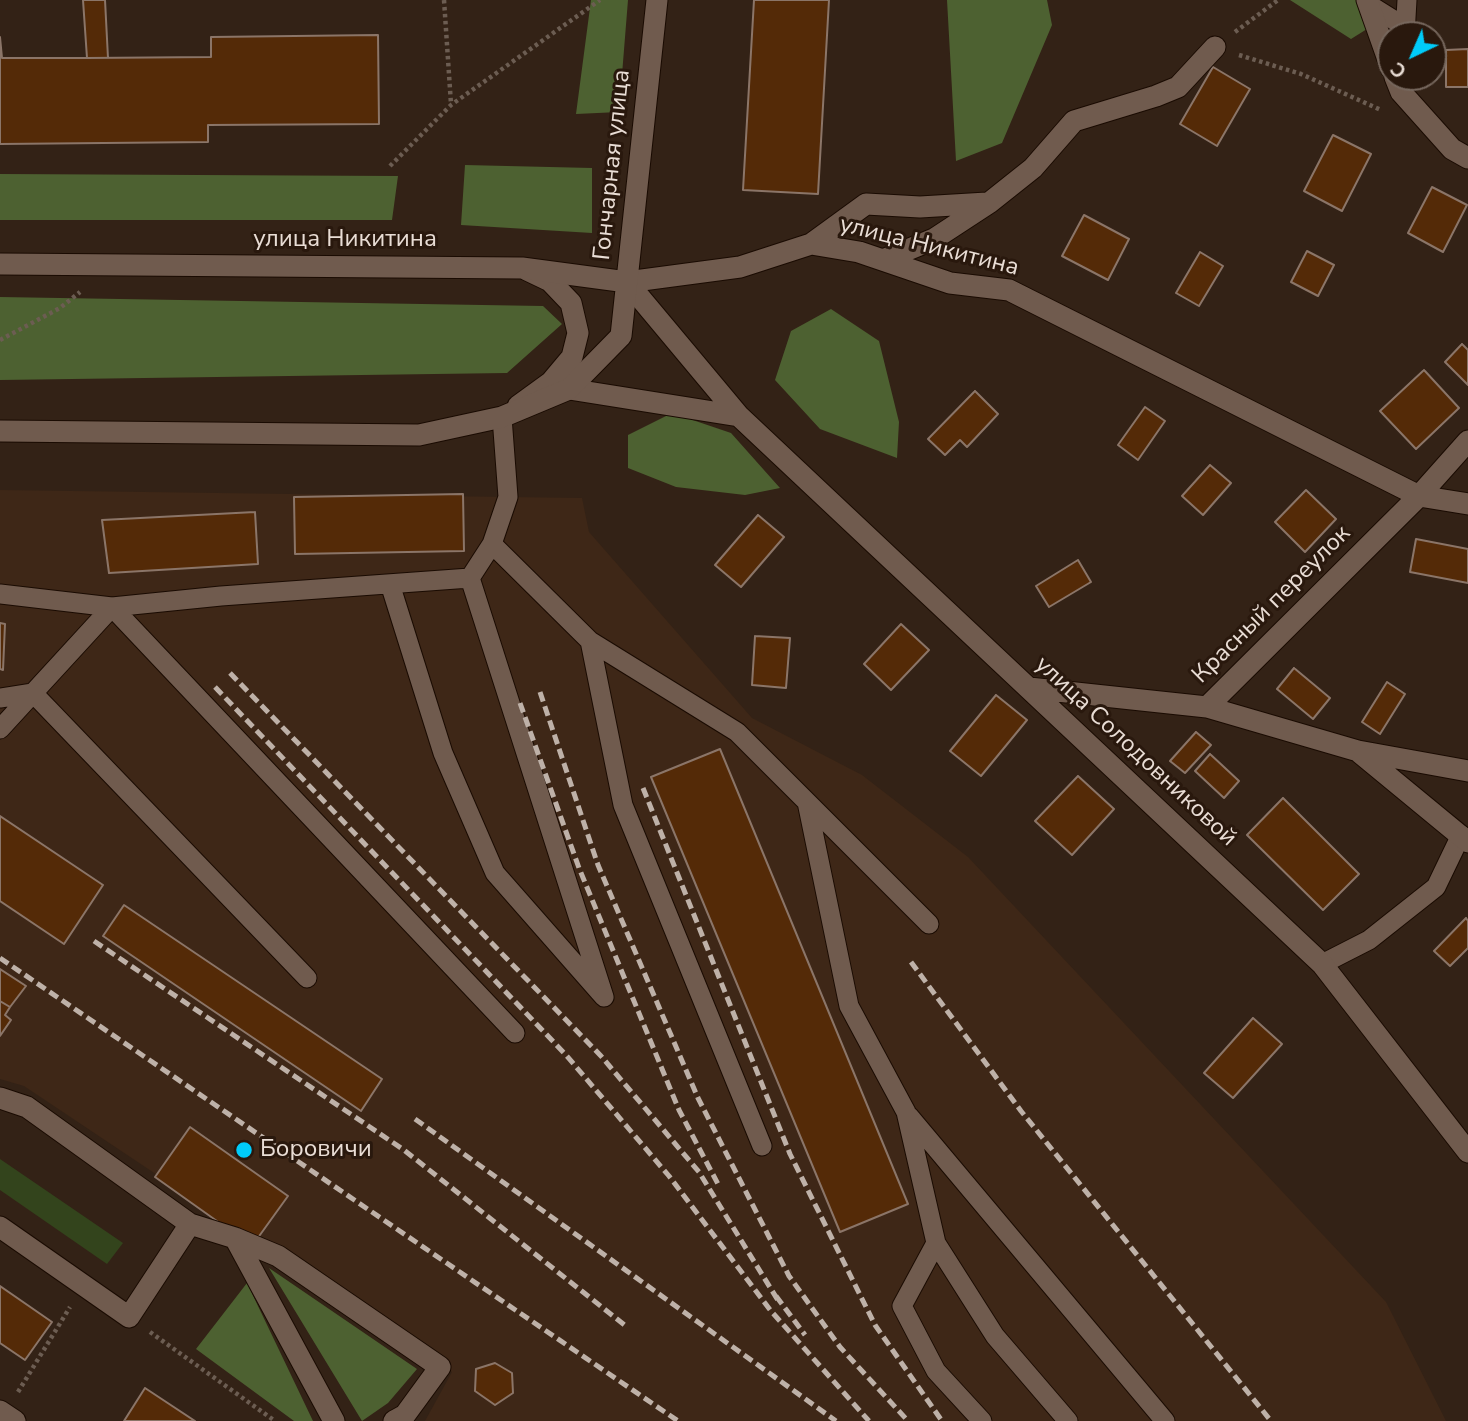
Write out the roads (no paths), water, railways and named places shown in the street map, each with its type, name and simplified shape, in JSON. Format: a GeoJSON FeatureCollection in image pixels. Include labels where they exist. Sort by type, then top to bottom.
{"type":"FeatureCollection","features":[{"type":"Feature","properties":{"kind":"street","name":"Гончарная улица"},"geometry":{"type":"LineString","coordinates":[[569,389],[621,336],[657,0]]}},
{"type":"Feature","properties":{"kind":"street"},"geometry":{"type":"LineString","coordinates":[[1367,2],[1377,30]]}},
{"type":"Feature","properties":{"kind":"street"},"geometry":{"type":"LineString","coordinates":[[883,260],[934,239],[989,203],[1033,168],[1074,121],[1178,87],[1215,47]]}},
{"type":"Feature","properties":{"kind":"street"},"geometry":{"type":"LineString","coordinates":[[1407,91],[1460,154]]}},
{"type":"Feature","properties":{"kind":"street"},"geometry":{"type":"LineString","coordinates":[[811,244],[866,204],[920,207],[989,203]]}},
{"type":"Feature","properties":{"kind":"street","name":"улица Никитина"},"geometry":{"type":"LineString","coordinates":[[0,264],[522,268],[627,282],[740,267],[811,244],[859,252],[950,283],[1009,290],[1419,496],[1468,504]]}},
{"type":"Feature","properties":{"kind":"street"},"geometry":{"type":"LineString","coordinates":[[502,417],[551,382],[572,357],[578,332],[571,303],[550,281],[522,268]]}},
{"type":"Feature","properties":{"kind":"street","name":"улица Солодовниковой"},"geometry":{"type":"LineString","coordinates":[[627,282],[739,416],[1322,964],[1468,1152]]}},
{"type":"Feature","properties":{"kind":"street"},"geometry":{"type":"LineString","coordinates":[[0,431],[419,435],[502,417],[569,389],[739,416]]}},
{"type":"Feature","properties":{"kind":"street","name":"Красный переулок"},"geometry":{"type":"LineString","coordinates":[[1029,688],[1207,707],[1419,496],[1468,441]]}},
{"type":"Feature","properties":{"kind":"street"},"geometry":{"type":"LineString","coordinates":[[1207,707],[1358,751],[1468,771]]}},
{"type":"Feature","properties":{"kind":"street"},"geometry":{"type":"LineString","coordinates":[[1358,751],[1465,838]]}},
{"type":"Feature","properties":{"kind":"street"},"geometry":{"type":"LineString","coordinates":[[0,1098],[27,1107],[190,1224],[235,1238],[278,1256],[440,1367],[404,1419]]}},
{"type":"Feature","properties":{"kind":"street"},"geometry":{"type":"LineString","coordinates":[[0,1227],[129,1317],[190,1224]]}},
{"type":"Feature","properties":{"kind":"street"},"geometry":{"type":"LineString","coordinates":[[235,1238],[334,1421]]}},
{"type":"Feature","properties":{"kind":"lane"},"geometry":{"type":"LineString","coordinates":[[1406,21],[1407,0]]}},
{"type":"Feature","properties":{"kind":"lane"},"geometry":{"type":"LineString","coordinates":[[1367,2],[1392,21]]}},
{"type":"Feature","properties":{"kind":"lane"},"geometry":{"type":"LineString","coordinates":[[470,578],[492,544],[508,497],[502,417]]}},
{"type":"Feature","properties":{"kind":"lane"},"geometry":{"type":"LineString","coordinates":[[492,544],[590,641],[737,732],[929,924]]}},
{"type":"Feature","properties":{"kind":"lane"},"geometry":{"type":"LineString","coordinates":[[0,594],[112,607],[470,578]]}},
{"type":"Feature","properties":{"kind":"lane"},"geometry":{"type":"LineString","coordinates":[[390,584],[443,753],[495,873],[604,997],[470,578]]}},
{"type":"Feature","properties":{"kind":"lane"},"geometry":{"type":"LineString","coordinates":[[0,729],[112,607]]}},
{"type":"Feature","properties":{"kind":"lane"},"geometry":{"type":"LineString","coordinates":[[112,607],[515,1032]]}},
{"type":"Feature","properties":{"kind":"lane"},"geometry":{"type":"LineString","coordinates":[[590,641],[623,805],[762,1146]]}},
{"type":"Feature","properties":{"kind":"lane"},"geometry":{"type":"LineString","coordinates":[[0,698],[33,693]]}},
{"type":"Feature","properties":{"kind":"lane"},"geometry":{"type":"LineString","coordinates":[[33,693],[307,978]]}},
{"type":"Feature","properties":{"kind":"lane"},"geometry":{"type":"LineString","coordinates":[[807,802],[849,1006],[906,1112],[1165,1421]]}},
{"type":"Feature","properties":{"kind":"lane"},"geometry":{"type":"LineString","coordinates":[[1322,964],[1369,940],[1436,887],[1465,838]]}},
{"type":"Feature","properties":{"kind":"lane"},"geometry":{"type":"LineString","coordinates":[[906,1112],[936,1243],[995,1336],[1068,1421]]}},
{"type":"Feature","properties":{"kind":"lane"},"geometry":{"type":"LineString","coordinates":[[936,1243],[902,1306],[936,1371],[982,1421]]}},
{"type":"Feature","properties":{"kind":"railway"},"geometry":{"type":"LineString","coordinates":[[230,673],[601,1056],[699,1172],[779,1302]]}},
{"type":"Feature","properties":{"kind":"railway"},"geometry":{"type":"LineString","coordinates":[[215,687],[566,1055],[669,1176],[771,1311],[869,1421]]}},
{"type":"Feature","properties":{"kind":"railway"},"geometry":{"type":"LineString","coordinates":[[540,692],[598,865],[698,1098],[789,1276],[840,1347],[908,1421]]}},
{"type":"Feature","properties":{"kind":"railway"},"geometry":{"type":"LineString","coordinates":[[520,703],[579,868],[679,1110],[718,1184]]}},
{"type":"Feature","properties":{"kind":"railway"},"geometry":{"type":"LineString","coordinates":[[643,788],[790,1154],[875,1325],[942,1421]]}},
{"type":"Feature","properties":{"kind":"railway"},"geometry":{"type":"LineString","coordinates":[[94,941],[404,1150],[627,1327]]}},
{"type":"Feature","properties":{"kind":"railway"},"geometry":{"type":"LineString","coordinates":[[0,958],[678,1421]]}},
{"type":"Feature","properties":{"kind":"railway"},"geometry":{"type":"LineString","coordinates":[[911,962],[1021,1111],[1271,1421]]}},
{"type":"Feature","properties":{"kind":"railway"},"geometry":{"type":"LineString","coordinates":[[415,1119],[836,1421]]}},
{"type":"Feature","properties":{"kind":"railway"},"geometry":{"type":"LineString","coordinates":[[776,1296],[805,1335]]}},
{"type":"Feature","properties":{"kind":"place","name":"Боровичи"},"geometry":{"type":"Point","coordinates":[244,1150]}}]}
